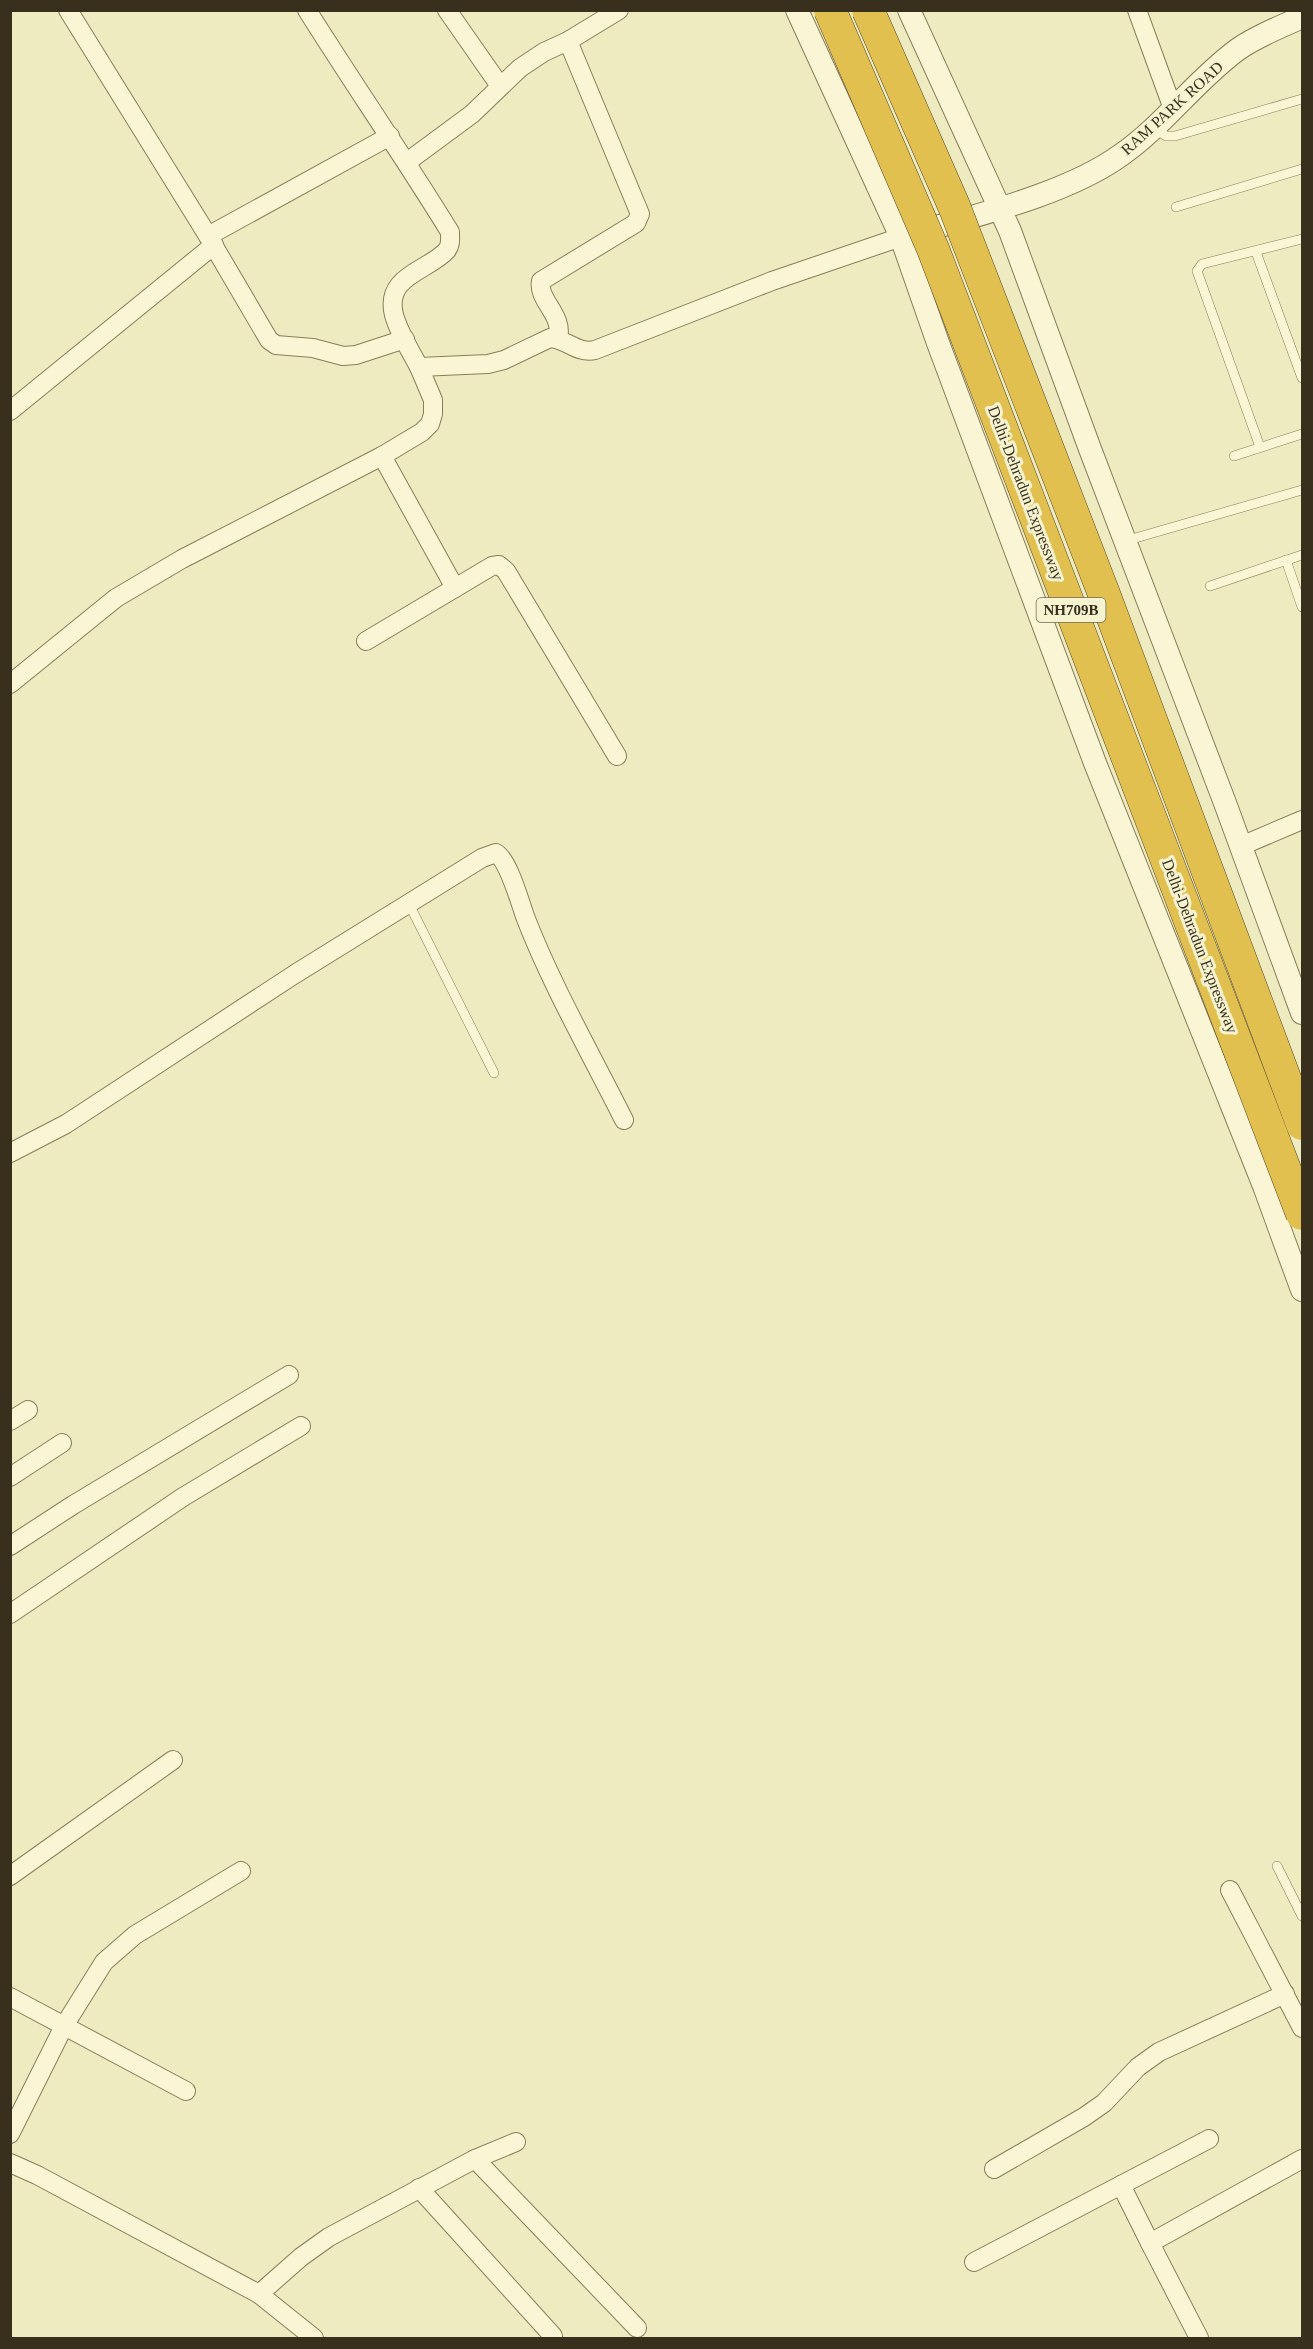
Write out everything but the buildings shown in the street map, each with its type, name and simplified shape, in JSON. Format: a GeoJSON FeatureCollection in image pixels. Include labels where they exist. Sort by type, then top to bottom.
{"type":"FeatureCollection","features":[{"type":"Feature","properties":{"kind":"highway","name":"Delhi-Dehradun Expressway"},"geometry":{"type":"LineString","coordinates":[[830,10],[933,249],[1302,1214]]}},
{"type":"Feature","properties":{"kind":"highway","name":"Delhi-Dehradun Expressway"},"geometry":{"type":"LineString","coordinates":[[868,10],[962,227],[1104,594],[1302,1124]]}},
{"type":"Feature","properties":{"kind":"street"},"geometry":{"type":"LineString","coordinates":[[68,10],[211,240],[263,333],[276,345],[313,348],[350,355],[405,339]]}},
{"type":"Feature","properties":{"kind":"street"},"geometry":{"type":"LineString","coordinates":[[10,684],[116,598],[182,559],[382,456],[422,432],[430,424],[433,400],[394,315],[393,303],[396,290],[417,270],[447,250],[451,242],[450,232],[307,10]]}},
{"type":"Feature","properties":{"kind":"street"},"geometry":{"type":"LineString","coordinates":[[447,10],[500,86]]}},
{"type":"Feature","properties":{"kind":"street"},"geometry":{"type":"LineString","coordinates":[[407,162],[472,114],[520,68],[619,10]]}},
{"type":"Feature","properties":{"kind":"street"},"geometry":{"type":"LineString","coordinates":[[797,10],[901,237],[941,352],[1095,763],[1264,1186],[1302,1290]]}},
{"type":"Feature","properties":{"kind":"street"},"geometry":{"type":"LineString","coordinates":[[1137,10],[1173,109]]}},
{"type":"Feature","properties":{"kind":"street"},"geometry":{"type":"LineString","coordinates":[[911,12],[1010,231],[1302,1013]]}},
{"type":"Feature","properties":{"kind":"street","name":"RAM PARK ROAD"},"geometry":{"type":"LineString","coordinates":[[901,237],[1000,208],[1076,181],[1121,155],[1238,49],[1302,18]]}},
{"type":"Feature","properties":{"kind":"street"},"geometry":{"type":"LineString","coordinates":[[558,338],[560,330],[542,291],[541,281],[636,223],[640,214],[568,41]]}},
{"type":"Feature","properties":{"kind":"street"},"geometry":{"type":"LineString","coordinates":[[10,411],[211,240],[390,136]]}},
{"type":"Feature","properties":{"kind":"street"},"geometry":{"type":"LineString","coordinates":[[419,367],[488,364],[504,360],[542,340],[558,338],[580,351],[595,350],[772,281],[901,237]]}},
{"type":"Feature","properties":{"kind":"street"},"geometry":{"type":"LineString","coordinates":[[382,456],[455,588]]}},
{"type":"Feature","properties":{"kind":"street"},"geometry":{"type":"LineString","coordinates":[[366,641],[492,566],[499,565],[503,567],[617,756]]}},
{"type":"Feature","properties":{"kind":"street"},"geometry":{"type":"LineString","coordinates":[[1241,846],[1302,820]]}},
{"type":"Feature","properties":{"kind":"street"},"geometry":{"type":"LineString","coordinates":[[10,1153],[66,1124],[294,974],[482,858],[496,853],[501,856],[548,968],[624,1120]]}},
{"type":"Feature","properties":{"kind":"street"},"geometry":{"type":"LineString","coordinates":[[10,1546],[73,1505],[289,1375]]}},
{"type":"Feature","properties":{"kind":"street"},"geometry":{"type":"LineString","coordinates":[[10,1421],[28,1410]]}},
{"type":"Feature","properties":{"kind":"street"},"geometry":{"type":"LineString","coordinates":[[10,1614],[183,1497],[300,1426]]}},
{"type":"Feature","properties":{"kind":"street"},"geometry":{"type":"LineString","coordinates":[[10,1477],[62,1443]]}},
{"type":"Feature","properties":{"kind":"street"},"geometry":{"type":"LineString","coordinates":[[10,1876],[173,1760]]}},
{"type":"Feature","properties":{"kind":"street"},"geometry":{"type":"LineString","coordinates":[[10,2134],[64,2026],[90,1982],[112,1953],[135,1935],[241,1871]]}},
{"type":"Feature","properties":{"kind":"street"},"geometry":{"type":"LineString","coordinates":[[1230,1890],[1302,2028]]}},
{"type":"Feature","properties":{"kind":"street"},"geometry":{"type":"LineString","coordinates":[[994,2169],[1104,2103],[1137,2067],[1159,2052],[1285,1994]]}},
{"type":"Feature","properties":{"kind":"street"},"geometry":{"type":"LineString","coordinates":[[10,1997],[186,2091]]}},
{"type":"Feature","properties":{"kind":"street"},"geometry":{"type":"LineString","coordinates":[[974,2262],[1209,2139]]}},
{"type":"Feature","properties":{"kind":"street"},"geometry":{"type":"LineString","coordinates":[[259,2294],[314,2247],[419,2188],[475,2159],[516,2142]]}},
{"type":"Feature","properties":{"kind":"street"},"geometry":{"type":"LineString","coordinates":[[475,2159],[637,2328]]}},
{"type":"Feature","properties":{"kind":"street"},"geometry":{"type":"LineString","coordinates":[[1150,2243],[1302,2159]]}},
{"type":"Feature","properties":{"kind":"street"},"geometry":{"type":"LineString","coordinates":[[10,2163],[259,2294],[314,2338]]}},
{"type":"Feature","properties":{"kind":"street"},"geometry":{"type":"LineString","coordinates":[[1121,2185],[1199,2338]]}},
{"type":"Feature","properties":{"kind":"street"},"geometry":{"type":"LineString","coordinates":[[419,2188],[553,2336]]}},
{"type":"Feature","properties":{"kind":"lane"},"geometry":{"type":"LineString","coordinates":[[1152,127],[1166,136],[1175,136],[1302,99]]}},
{"type":"Feature","properties":{"kind":"lane"},"geometry":{"type":"LineString","coordinates":[[1176,207],[1302,169]]}},
{"type":"Feature","properties":{"kind":"lane"},"geometry":{"type":"LineString","coordinates":[[1260,447],[1197,271],[1202,264],[1302,239]]}},
{"type":"Feature","properties":{"kind":"lane"},"geometry":{"type":"LineString","coordinates":[[1256,252],[1302,378]]}},
{"type":"Feature","properties":{"kind":"lane"},"geometry":{"type":"LineString","coordinates":[[1234,456],[1302,435]]}},
{"type":"Feature","properties":{"kind":"lane"},"geometry":{"type":"LineString","coordinates":[[1125,541],[1302,490]]}},
{"type":"Feature","properties":{"kind":"lane"},"geometry":{"type":"LineString","coordinates":[[1210,586],[1302,555]]}},
{"type":"Feature","properties":{"kind":"lane"},"geometry":{"type":"LineString","coordinates":[[1287,560],[1300,592],[1302,607]]}},
{"type":"Feature","properties":{"kind":"lane"},"geometry":{"type":"LineString","coordinates":[[409,904],[494,1072]]}},
{"type":"Feature","properties":{"kind":"lane"},"geometry":{"type":"LineString","coordinates":[[1277,1866],[1302,1916]]}}]}
